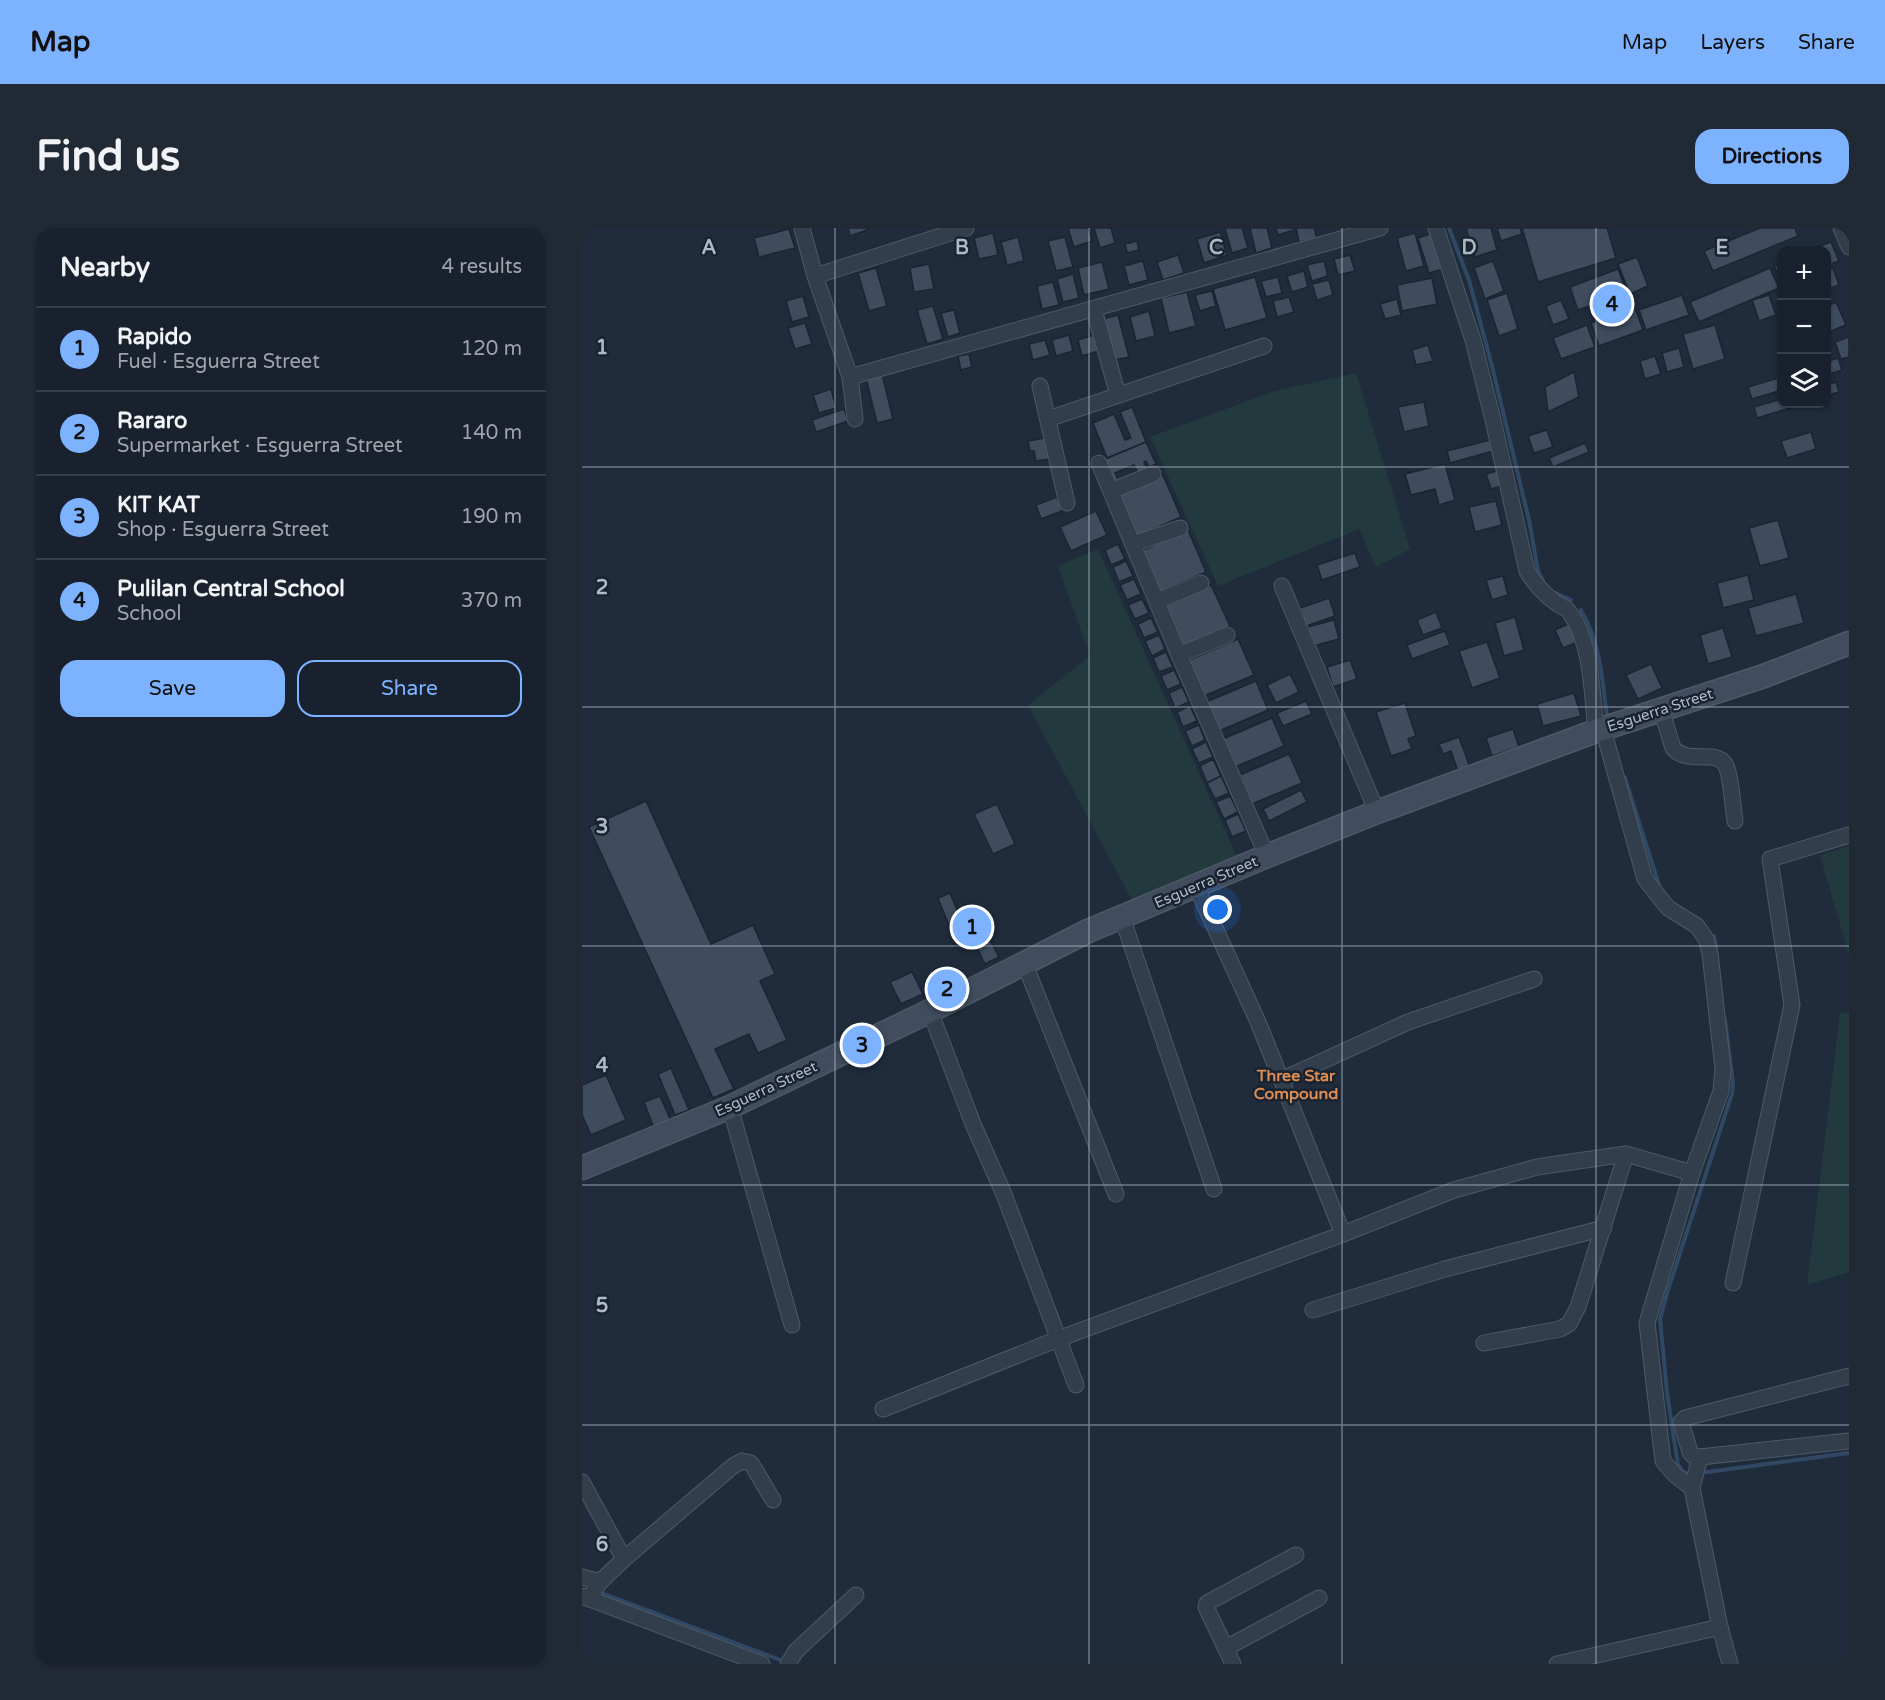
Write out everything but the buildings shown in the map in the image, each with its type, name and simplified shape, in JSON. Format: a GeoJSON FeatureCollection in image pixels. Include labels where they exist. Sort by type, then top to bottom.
{"type":"FeatureCollection","features":[{"type":"Feature","properties":{"kind":"main road","name":"Esguerra Street"},"geometry":{"type":"LineString","coordinates":[[582,1168],[730,1107],[930,1011],[1024,962],[1122,917],[1267,856],[1377,812],[1600,730],[1764,676],[1849,643]]}},
{"type":"Feature","properties":{"kind":"street"},"geometry":{"type":"LineString","coordinates":[[802,228],[815,276],[850,377],[855,419]]}},
{"type":"Feature","properties":{"kind":"street"},"geometry":{"type":"LineString","coordinates":[[850,377],[1380,228]]}},
{"type":"Feature","properties":{"kind":"street"},"geometry":{"type":"LineString","coordinates":[[1436,228],[1473,340],[1527,572],[1536,586],[1569,610],[1577,624],[1586,650],[1600,730],[1645,879],[1668,908],[1697,926],[1706,939],[1710,953],[1721,1091],[1692,1173],[1647,1323],[1663,1461],[1675,1475],[1692,1488]]}},
{"type":"Feature","properties":{"kind":"street"},"geometry":{"type":"LineString","coordinates":[[1842,228],[1849,247]]}},
{"type":"Feature","properties":{"kind":"street"},"geometry":{"type":"LineString","coordinates":[[815,276],[962,229]]}},
{"type":"Feature","properties":{"kind":"street"},"geometry":{"type":"LineString","coordinates":[[1094,310],[1118,394]]}},
{"type":"Feature","properties":{"kind":"street"},"geometry":{"type":"LineString","coordinates":[[1048,419],[1264,346]]}},
{"type":"Feature","properties":{"kind":"street"},"geometry":{"type":"LineString","coordinates":[[1040,387],[1067,503]]}},
{"type":"Feature","properties":{"kind":"street"},"geometry":{"type":"LineString","coordinates":[[1099,463],[1179,655],[1267,856]]}},
{"type":"Feature","properties":{"kind":"street"},"geometry":{"type":"LineString","coordinates":[[1111,491],[1153,474]]}},
{"type":"Feature","properties":{"kind":"street"},"geometry":{"type":"LineString","coordinates":[[1133,544],[1180,528]]}},
{"type":"Feature","properties":{"kind":"street"},"geometry":{"type":"LineString","coordinates":[[1157,601],[1202,583]]}},
{"type":"Feature","properties":{"kind":"street"},"geometry":{"type":"LineString","coordinates":[[1282,586],[1377,812]]}},
{"type":"Feature","properties":{"kind":"street"},"geometry":{"type":"LineString","coordinates":[[1179,655],[1227,635]]}},
{"type":"Feature","properties":{"kind":"street"},"geometry":{"type":"LineString","coordinates":[[1661,709],[1673,748],[1677,753],[1687,757],[1717,758],[1725,764],[1735,822]]}},
{"type":"Feature","properties":{"kind":"street"},"geometry":{"type":"LineString","coordinates":[[1733,1283],[1792,1005],[1770,859],[1849,835]]}},
{"type":"Feature","properties":{"kind":"street"},"geometry":{"type":"LineString","coordinates":[[1196,886],[1258,1022],[1343,1234]]}},
{"type":"Feature","properties":{"kind":"street"},"geometry":{"type":"LineString","coordinates":[[1122,917],[1214,1189]]}},
{"type":"Feature","properties":{"kind":"street"},"geometry":{"type":"LineString","coordinates":[[1024,962],[1116,1194]]}},
{"type":"Feature","properties":{"kind":"street"},"geometry":{"type":"LineString","coordinates":[[1281,1080],[1408,1022],[1534,979]]}},
{"type":"Feature","properties":{"kind":"street"},"geometry":{"type":"LineString","coordinates":[[930,1011],[973,1124],[1003,1192],[1076,1384]]}},
{"type":"Feature","properties":{"kind":"street"},"geometry":{"type":"LineString","coordinates":[[730,1107],[792,1325]]}},
{"type":"Feature","properties":{"kind":"street"},"geometry":{"type":"LineString","coordinates":[[883,1409],[1058,1339],[1343,1234],[1454,1190],[1537,1167],[1626,1154],[1692,1173]]}},
{"type":"Feature","properties":{"kind":"street"},"geometry":{"type":"LineString","coordinates":[[1484,1343],[1560,1329],[1569,1324],[1578,1307],[1626,1154]]}},
{"type":"Feature","properties":{"kind":"street"},"geometry":{"type":"LineString","coordinates":[[1313,1310],[1445,1269],[1604,1228]]}},
{"type":"Feature","properties":{"kind":"street"},"geometry":{"type":"LineString","coordinates":[[1849,1376],[1681,1422],[1690,1452],[1700,1457],[1849,1441]]}},
{"type":"Feature","properties":{"kind":"street"},"geometry":{"type":"LineString","coordinates":[[1700,1457],[1692,1488],[1720,1627],[1730,1664]]}},
{"type":"Feature","properties":{"kind":"street"},"geometry":{"type":"LineString","coordinates":[[762,1664],[586,1598],[624,1559],[742,1461],[751,1463],[773,1500]]}},
{"type":"Feature","properties":{"kind":"street"},"geometry":{"type":"LineString","coordinates":[[582,1482],[624,1559]]}},
{"type":"Feature","properties":{"kind":"street"},"geometry":{"type":"LineString","coordinates":[[1233,1664],[1206,1607],[1209,1600],[1296,1555]]}},
{"type":"Feature","properties":{"kind":"street"},"geometry":{"type":"LineString","coordinates":[[582,1577],[600,1582]]}},
{"type":"Feature","properties":{"kind":"street"},"geometry":{"type":"LineString","coordinates":[[789,1661],[856,1595]]}},
{"type":"Feature","properties":{"kind":"street"},"geometry":{"type":"LineString","coordinates":[[1226,1648],[1319,1598]]}},
{"type":"Feature","properties":{"kind":"street"},"geometry":{"type":"LineString","coordinates":[[1557,1664],[1720,1627]]}},
{"type":"Feature","properties":{"kind":"green space"},"geometry":{"type":"Polygon","coordinates":[[[1356,373],[1410,549],[1376,567],[1359,529],[1218,586],[1150,437],[1275,391],[1356,373]]]}},
{"type":"Feature","properties":{"kind":"green space"},"geometry":{"type":"Polygon","coordinates":[[[1098,549],[1237,857],[1134,904],[1028,705],[1090,656],[1058,566],[1098,549]]]}},
{"type":"Feature","properties":{"kind":"green space"},"geometry":{"type":"Polygon","coordinates":[[[1849,846],[1849,955],[1820,855],[1849,846]]]}},
{"type":"Feature","properties":{"kind":"green space"},"geometry":{"type":"Polygon","coordinates":[[[1849,1012],[1849,1272],[1807,1285],[1840,1014],[1849,1012]]]}},
{"type":"Feature","properties":{"kind":"waterway"},"geometry":{"type":"LineString","coordinates":[[1449,228],[1469,280],[1529,520],[1538,571],[1544,583]]}},
{"type":"Feature","properties":{"kind":"waterway"},"geometry":{"type":"LineString","coordinates":[[1553,592],[1571,600]]}},
{"type":"Feature","properties":{"kind":"waterway"},"geometry":{"type":"LineString","coordinates":[[1581,610],[1597,649],[1607,719]]}},
{"type":"Feature","properties":{"kind":"waterway"},"geometry":{"type":"LineString","coordinates":[[1625,778],[1660,888]]}},
{"type":"Feature","properties":{"kind":"waterway"},"geometry":{"type":"LineString","coordinates":[[1714,936],[1716,947]]}},
{"type":"Feature","properties":{"kind":"waterway"},"geometry":{"type":"LineString","coordinates":[[1690,1474],[1684,1473],[1678,1465],[1667,1393],[1660,1319],[1732,1094],[1733,1083],[1725,1020]]}},
{"type":"Feature","properties":{"kind":"waterway"},"geometry":{"type":"LineString","coordinates":[[1700,1473],[1849,1453]]}},
{"type":"Feature","properties":{"kind":"waterway"},"geometry":{"type":"LineString","coordinates":[[599,1592],[786,1662]]}},
{"type":"Feature","properties":{"kind":"place","name":"Pulilan Central School"},"geometry":{"type":"Point","coordinates":[1612,304]}},
{"type":"Feature","properties":{"kind":"place","name":"Rapido"},"geometry":{"type":"Point","coordinates":[972,927]}},
{"type":"Feature","properties":{"kind":"place","name":"Rararo"},"geometry":{"type":"Point","coordinates":[947,989]}},
{"type":"Feature","properties":{"kind":"place","name":"KIT KAT"},"geometry":{"type":"Point","coordinates":[862,1045]}},
{"type":"Feature","properties":{"kind":"district","name":"Three Star Compound"},"geometry":{"type":"Point","coordinates":[1296,1085]}}]}
